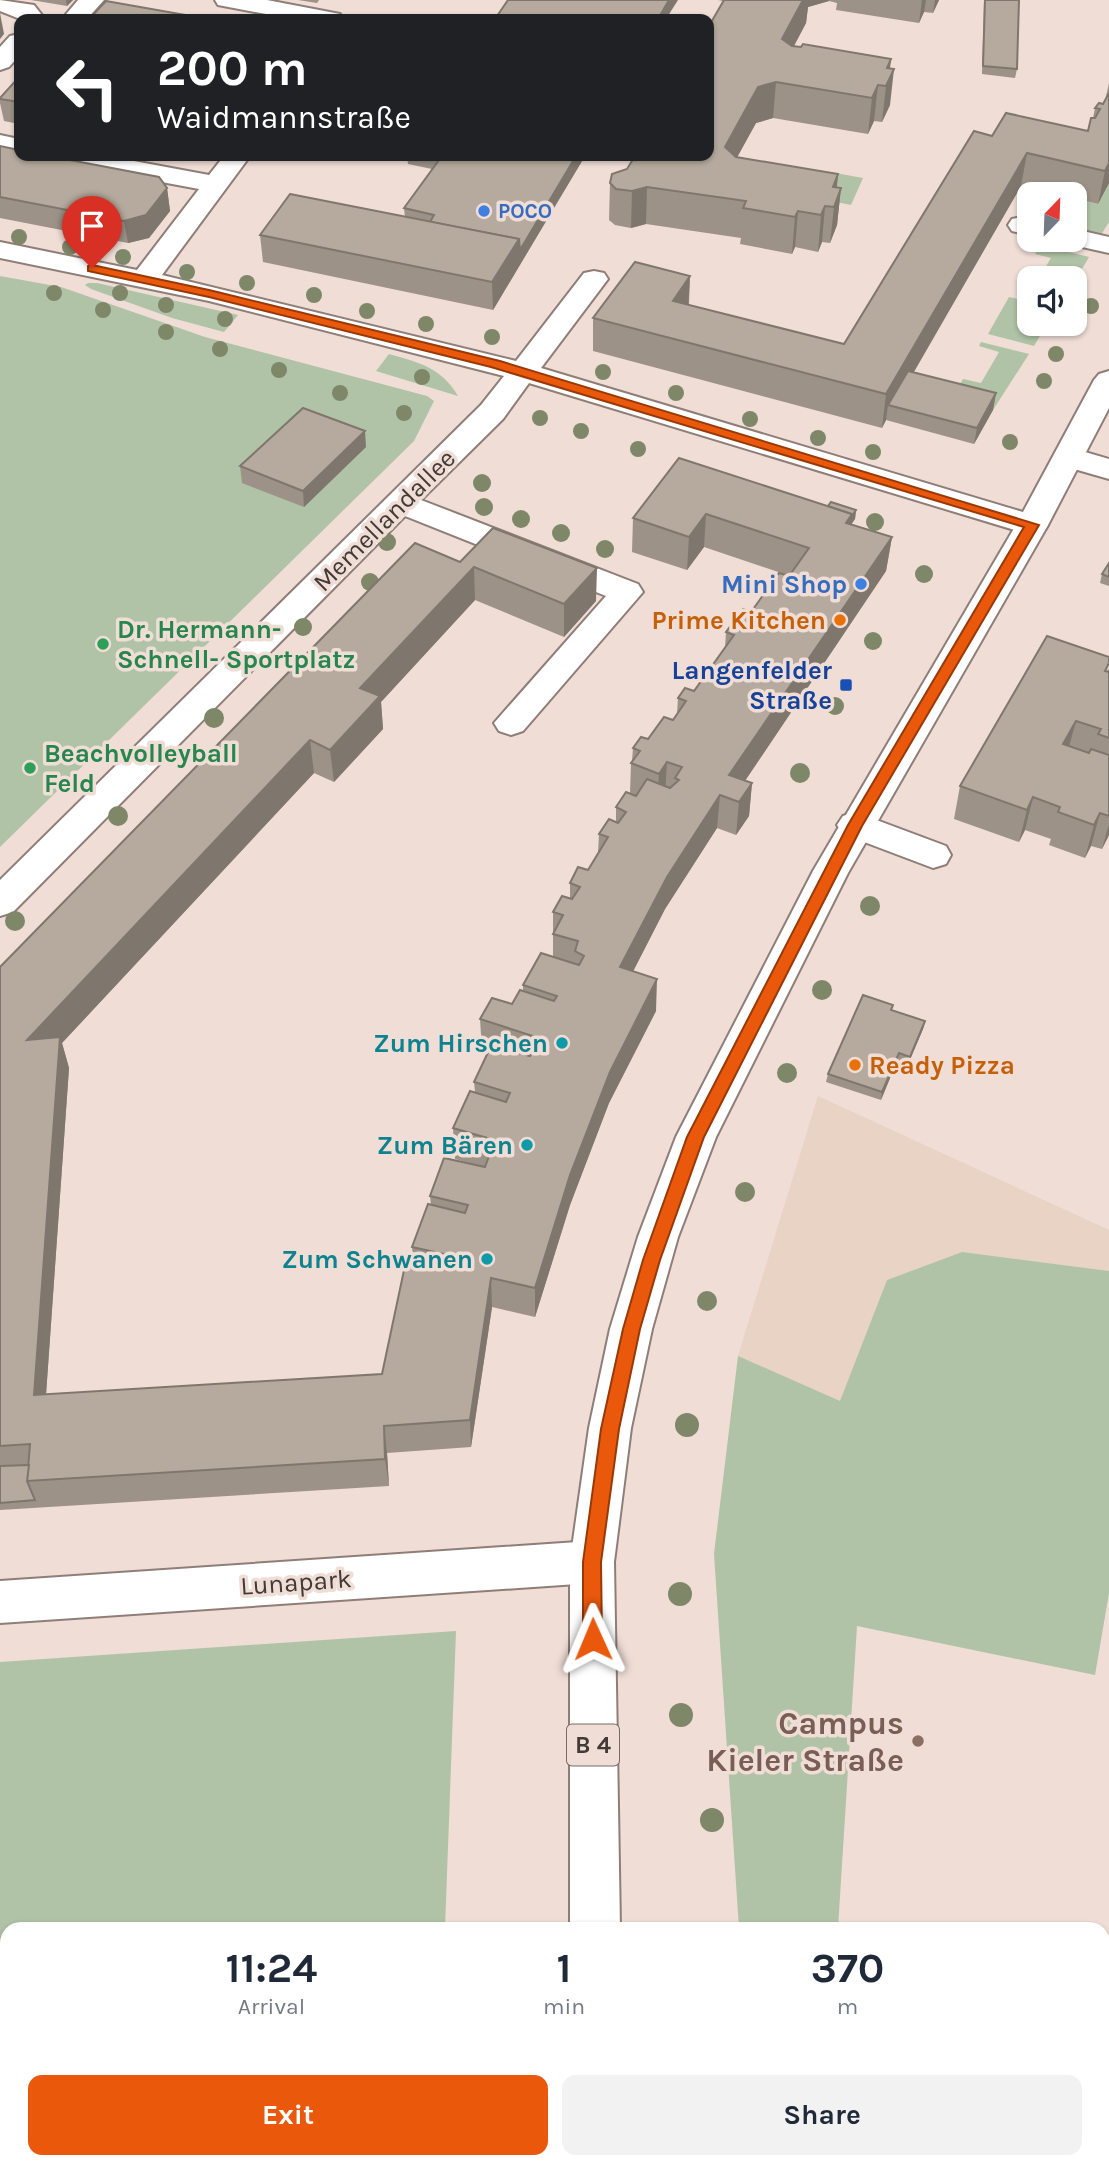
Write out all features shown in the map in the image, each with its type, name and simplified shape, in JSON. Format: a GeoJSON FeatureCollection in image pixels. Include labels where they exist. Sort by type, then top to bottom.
{"type":"FeatureCollection","features":[{"type":"Feature","properties":{"kind":"street"},"geometry":{"type":"LineString","coordinates":[[79,14],[92,0]]}},
{"type":"Feature","properties":{"kind":"street"},"geometry":{"type":"LineString","coordinates":[[227,0],[304,14]]}},
{"type":"Feature","properties":{"kind":"street"},"geometry":{"type":"LineString","coordinates":[[0,3],[26,10],[29,14]]}},
{"type":"Feature","properties":{"kind":"street"},"geometry":{"type":"LineString","coordinates":[[0,62],[14,47]]}},
{"type":"Feature","properties":{"kind":"street"},"geometry":{"type":"LineString","coordinates":[[92,161],[216,184]]}},
{"type":"Feature","properties":{"kind":"street"},"geometry":{"type":"LineString","coordinates":[[145,279],[233,161]]}},
{"type":"Feature","properties":{"kind":"street"},"geometry":{"type":"LineString","coordinates":[[1087,240],[1109,245]]}},
{"type":"Feature","properties":{"kind":"street"},"geometry":{"type":"LineString","coordinates":[[0,250],[209,293],[524,372],[1032,525]]}},
{"type":"Feature","properties":{"kind":"street"},"geometry":{"type":"LineString","coordinates":[[209,293],[230,266]]}},
{"type":"Feature","properties":{"kind":"street","name":"Memellandallee"},"geometry":{"type":"LineString","coordinates":[[0,902],[492,412],[594,279]]}},
{"type":"Feature","properties":{"kind":"street","name":"B 4"},"geometry":{"type":"LineString","coordinates":[[595,1922],[592,1562],[610,1429],[631,1329],[658,1237],[695,1137],[855,825],[1032,525],[1109,380]]}},
{"type":"Feature","properties":{"kind":"street"},"geometry":{"type":"LineString","coordinates":[[1068,457],[1109,469]]}},
{"type":"Feature","properties":{"kind":"street"},"geometry":{"type":"LineString","coordinates":[[400,503],[627,592],[511,723]]}},
{"type":"Feature","properties":{"kind":"street"},"geometry":{"type":"LineString","coordinates":[[855,825],[933,855]]}},
{"type":"Feature","properties":{"kind":"street","name":"Lunapark"},"geometry":{"type":"LineString","coordinates":[[0,1602],[592,1562]]}},
{"type":"Feature","properties":{"kind":"shaded area"},"geometry":{"type":"Polygon","coordinates":[[[818,1096],[1109,1230],[1109,1271],[962,1252],[887,1280],[840,1402],[738,1356],[818,1096]]]}},
{"type":"Feature","properties":{"kind":"green space"},"geometry":{"type":"Polygon","coordinates":[[[819,170],[863,178],[851,205],[807,196],[819,170]]]}},
{"type":"Feature","properties":{"kind":"green space"},"geometry":{"type":"Polygon","coordinates":[[[1109,183],[1109,222],[1101,235],[1087,232],[1087,201],[1098,204],[1109,183]]]}},
{"type":"Feature","properties":{"kind":"green space"},"geometry":{"type":"Polygon","coordinates":[[[1069,252],[1089,257],[1084,266],[1046,266],[1051,258],[1035,254],[1069,252]]]}},
{"type":"Feature","properties":{"kind":"green space","name":"Dr. Hermann- Schnell- Sportplatz"},"geometry":{"type":"Polygon","coordinates":[[[0,276],[61,287],[205,337],[427,396],[434,401],[414,441],[0,847],[0,276]]]}},
{"type":"Feature","properties":{"kind":"green space"},"geometry":{"type":"Polygon","coordinates":[[[88,283],[238,315],[224,332],[172,318],[91,289],[85,285],[88,283]]]}},
{"type":"Feature","properties":{"kind":"green space"},"geometry":{"type":"Polygon","coordinates":[[[1009,297],[1017,299],[1017,336],[1040,336],[1034,346],[988,334],[1009,297]]]}},
{"type":"Feature","properties":{"kind":"green space"},"geometry":{"type":"Polygon","coordinates":[[[981,342],[1029,354],[993,410],[952,399],[963,379],[981,383],[999,352],[979,346],[981,342]]]}},
{"type":"Feature","properties":{"kind":"green space"},"geometry":{"type":"Polygon","coordinates":[[[389,354],[419,363],[437,373],[452,386],[458,396],[376,371],[389,354]]]}},
{"type":"Feature","properties":{"kind":"green space","name":"Campus Kieler Straße"},"geometry":{"type":"Polygon","coordinates":[[[962,1252],[1109,1271],[1109,1593],[1095,1675],[857,1626],[838,1922],[739,1922],[714,1554],[738,1356],[840,1401],[887,1280],[962,1252]]]}},
{"type":"Feature","properties":{"kind":"green space"},"geometry":{"type":"Polygon","coordinates":[[[456,1631],[445,1922],[0,1922],[0,1662],[456,1631]]]}},
{"type":"Feature","properties":{"kind":"building"},"geometry":{"type":"Polygon","coordinates":[[[508,0],[669,0],[661,14],[498,14],[508,0]]]}},
{"type":"Feature","properties":{"kind":"building"},"geometry":{"type":"Polygon","coordinates":[[[724,0],[803,0],[782,39],[792,46],[801,47],[803,44],[891,59],[887,68],[894,69],[886,86],[878,85],[872,98],[776,82],[758,87],[725,147],[736,157],[838,174],[833,187],[841,188],[834,207],[825,206],[821,215],[798,211],[795,217],[743,208],[746,201],[647,187],[632,191],[616,189],[610,183],[612,174],[627,169],[632,161],[714,161],[714,17],[724,0]]]}},
{"type":"Feature","properties":{"kind":"building"},"geometry":{"type":"Polygon","coordinates":[[[985,0],[1019,0],[1017,69],[983,66],[985,0]]]}},
{"type":"Feature","properties":{"kind":"building"},"geometry":{"type":"Polygon","coordinates":[[[106,1],[180,14],[94,14],[106,1]]]}},
{"type":"Feature","properties":{"kind":"building"},"geometry":{"type":"Polygon","coordinates":[[[14,83],[14,101],[0,98],[14,83]]]}},
{"type":"Feature","properties":{"kind":"building"},"geometry":{"type":"Polygon","coordinates":[[[1109,93],[1109,163],[1105,171],[1027,153],[886,394],[593,318],[635,262],[690,276],[673,301],[844,344],[974,131],[992,136],[1006,113],[1088,131],[1091,118],[1095,118],[1100,109],[1095,108],[1099,103],[1103,104],[1109,93]]]}},
{"type":"Feature","properties":{"kind":"building"},"geometry":{"type":"Polygon","coordinates":[[[0,146],[14,149],[14,161],[75,161],[159,177],[167,188],[146,215],[124,221],[0,197],[0,146]]]}},
{"type":"Feature","properties":{"kind":"building","name":"POCO"},"geometry":{"type":"Polygon","coordinates":[[[438,161],[573,161],[520,250],[519,239],[430,222],[434,215],[404,208],[438,161]]]}},
{"type":"Feature","properties":{"kind":"building"},"geometry":{"type":"Polygon","coordinates":[[[290,194],[519,239],[492,282],[260,235],[290,194]]]}},
{"type":"Feature","properties":{"kind":"building"},"geometry":{"type":"Polygon","coordinates":[[[908,371],[996,393],[977,428],[888,405],[908,371]]]}},
{"type":"Feature","properties":{"kind":"building"},"geometry":{"type":"Polygon","coordinates":[[[303,408],[365,431],[303,491],[240,466],[303,408]]]}},
{"type":"Feature","properties":{"kind":"building"},"geometry":{"type":"Polygon","coordinates":[[[679,458],[852,514],[846,523],[892,537],[729,775],[752,783],[739,802],[720,795],[667,877],[620,967],[657,979],[610,1072],[570,1175],[535,1288],[491,1278],[470,1420],[384,1426],[385,1459],[27,1481],[30,1444],[0,1446],[0,967],[415,543],[460,562],[493,528],[597,568],[564,604],[474,567],[360,688],[380,696],[330,750],[310,740],[27,1040],[60,1037],[34,1395],[382,1374],[407,1256],[449,1265],[453,1256],[412,1247],[428,1204],[465,1213],[468,1205],[430,1196],[444,1158],[485,1167],[494,1140],[453,1128],[470,1091],[506,1102],[510,1093],[474,1082],[491,1046],[530,1056],[539,1038],[480,1019],[492,998],[512,1004],[520,990],[554,1001],[557,996],[523,985],[541,953],[579,965],[584,956],[575,951],[578,941],[553,934],[563,915],[553,912],[562,896],[572,899],[580,887],[570,883],[578,867],[588,870],[608,837],[599,834],[609,819],[618,823],[626,812],[616,807],[626,792],[636,796],[647,779],[670,788],[679,780],[675,778],[682,767],[667,762],[659,774],[631,763],[640,751],[633,748],[641,737],[648,739],[664,717],[673,720],[686,701],[678,698],[685,688],[694,691],[734,635],[726,632],[743,609],[751,612],[779,573],[789,576],[809,548],[706,514],[689,537],[633,518],[679,458]]]}},
{"type":"Feature","properties":{"kind":"building"},"geometry":{"type":"Polygon","coordinates":[[[831,502],[856,510],[852,516],[828,506],[831,502]]]}},
{"type":"Feature","properties":{"kind":"building"},"geometry":{"type":"Polygon","coordinates":[[[1109,563],[1109,577],[1102,574],[1109,563]]]}},
{"type":"Feature","properties":{"kind":"building"},"geometry":{"type":"Polygon","coordinates":[[[1047,636],[1109,657],[1105,671],[1109,672],[1109,738],[1098,734],[1101,729],[1076,721],[1063,744],[1089,753],[1091,749],[1109,755],[1109,816],[1100,813],[1094,825],[1058,812],[1060,807],[1033,797],[1027,810],[960,786],[1047,636]]]}},
{"type":"Feature","properties":{"kind":"building"},"geometry":{"type":"Polygon","coordinates":[[[863,995],[893,1005],[891,1010],[925,1021],[910,1057],[899,1053],[882,1092],[828,1074],[863,995]]]}},
{"type":"Feature","properties":{"kind":"building"},"geometry":{"type":"Polygon","coordinates":[[[29,1465],[27,1481],[35,1500],[0,1503],[0,1466],[29,1465]]]}},
{"type":"Feature","properties":{"kind":"place","name":"POCO"},"geometry":{"type":"Point","coordinates":[484,211]}},
{"type":"Feature","properties":{"kind":"place","name":"Mini Shop"},"geometry":{"type":"Point","coordinates":[861,584]}},
{"type":"Feature","properties":{"kind":"place","name":"Prime Kitchen"},"geometry":{"type":"Point","coordinates":[840,620]}},
{"type":"Feature","properties":{"kind":"place","name":"Dr. Hermann- Schnell- Sportplatz"},"geometry":{"type":"Point","coordinates":[103,644]}},
{"type":"Feature","properties":{"kind":"place","name":"Langenfelder Straße"},"geometry":{"type":"Point","coordinates":[846,685]}},
{"type":"Feature","properties":{"kind":"place","name":"Beachvolleyball Feld"},"geometry":{"type":"Point","coordinates":[30,768]}},
{"type":"Feature","properties":{"kind":"place","name":"Zum Hirschen"},"geometry":{"type":"Point","coordinates":[562,1043]}},
{"type":"Feature","properties":{"kind":"place","name":"Ready Pizza"},"geometry":{"type":"Point","coordinates":[855,1065]}},
{"type":"Feature","properties":{"kind":"place","name":"Zum Bären"},"geometry":{"type":"Point","coordinates":[527,1145]}},
{"type":"Feature","properties":{"kind":"place","name":"Zum Schwanen"},"geometry":{"type":"Point","coordinates":[487,1259]}},
{"type":"Feature","properties":{"kind":"place","name":"Campus Kieler Straße"},"geometry":{"type":"Point","coordinates":[918,1741]}},
{"type":"Feature","properties":{"kind":"route"},"geometry":{"type":"LineString","coordinates":[[92,268],[209,293],[495,364],[1032,525],[855,825],[695,1137],[658,1237],[631,1329],[610,1429],[592,1562],[593,1639]]}}]}
